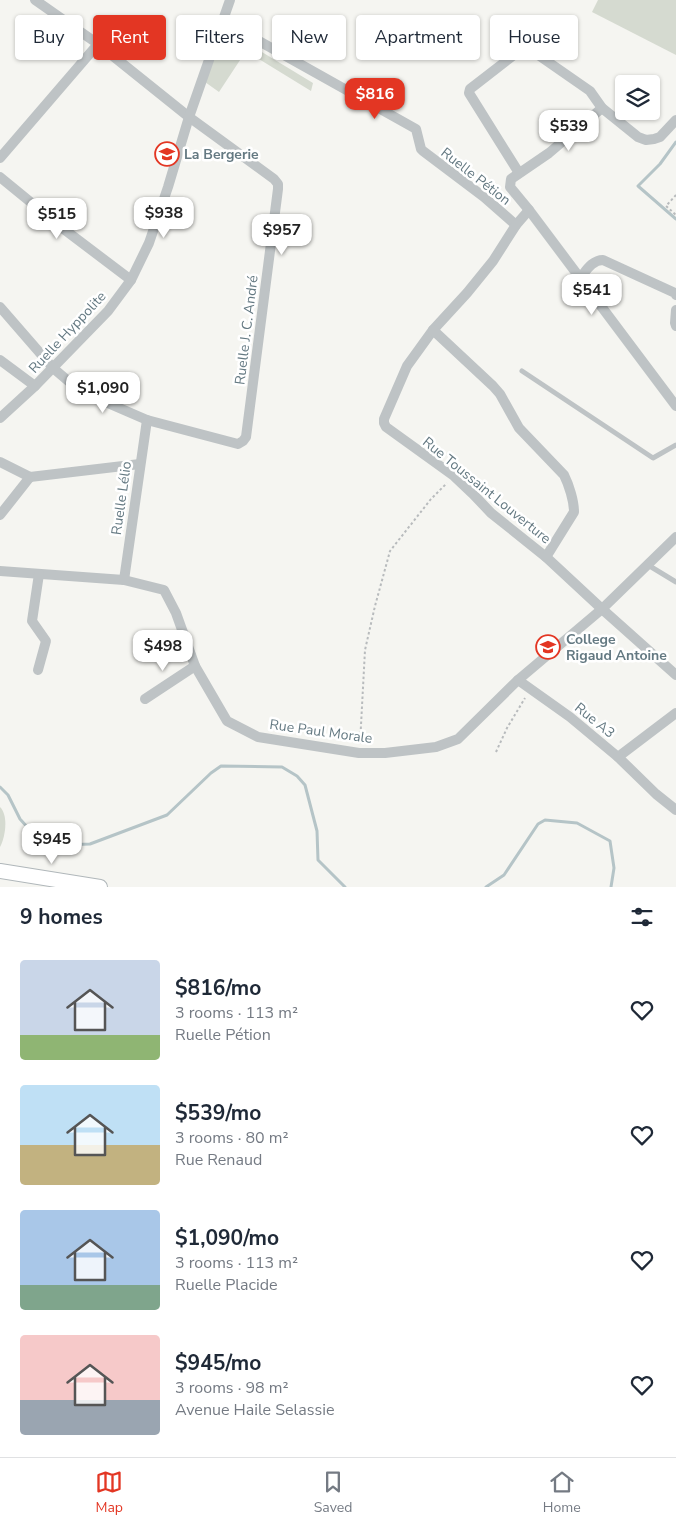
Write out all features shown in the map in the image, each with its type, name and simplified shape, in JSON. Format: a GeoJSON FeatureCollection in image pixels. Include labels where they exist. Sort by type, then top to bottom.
{"type":"FeatureCollection","features":[{"type":"Feature","properties":{"kind":"street"},"geometry":{"type":"LineString","coordinates":[[35,0],[93,41]]}},
{"type":"Feature","properties":{"kind":"street","name":"Ruelle Hyppolite"},"geometry":{"type":"LineString","coordinates":[[225,15],[230,0]]}},
{"type":"Feature","properties":{"kind":"street","name":"Ruelle Pétion"},"geometry":{"type":"LineString","coordinates":[[262,43],[416,128],[422,151],[484,197],[516,226]]}},
{"type":"Feature","properties":{"kind":"street"},"geometry":{"type":"LineString","coordinates":[[0,158],[93,50]]}},
{"type":"Feature","properties":{"kind":"street"},"geometry":{"type":"LineString","coordinates":[[519,173],[469,93],[470,89],[519,51],[531,50],[590,91],[602,108],[638,137],[654,140],[660,137],[676,120]]}},
{"type":"Feature","properties":{"kind":"street"},"geometry":{"type":"LineString","coordinates":[[117,60],[188,118]]}},
{"type":"Feature","properties":{"kind":"street","name":"Ruelle Hyppolite"},"geometry":{"type":"LineString","coordinates":[[0,418],[35,386],[108,311],[131,280],[149,243],[188,118],[209,60]]}},
{"type":"Feature","properties":{"kind":"street"},"geometry":{"type":"LineString","coordinates":[[602,108],[549,153],[511,179],[510,187],[676,406]]}},
{"type":"Feature","properties":{"kind":"street","name":"Ruelle J. C. André"},"geometry":{"type":"LineString","coordinates":[[147,420],[238,444],[246,437],[278,184],[274,179],[188,118]]}},
{"type":"Feature","properties":{"kind":"street"},"geometry":{"type":"LineString","coordinates":[[0,177],[61,227],[131,280]]}},
{"type":"Feature","properties":{"kind":"street","name":"Rue Toussaint Louverture"},"geometry":{"type":"LineString","coordinates":[[529,210],[493,261],[433,330],[407,366],[384,423],[386,427],[454,476],[491,513],[546,556],[676,675]]}},
{"type":"Feature","properties":{"kind":"street"},"geometry":{"type":"LineString","coordinates":[[580,278],[593,263],[603,260],[676,295]]}},
{"type":"Feature","properties":{"kind":"street"},"geometry":{"type":"LineString","coordinates":[[0,307],[5,319],[53,368],[80,391],[147,420]]}},
{"type":"Feature","properties":{"kind":"street"},"geometry":{"type":"LineString","coordinates":[[676,310],[676,326]]}},
{"type":"Feature","properties":{"kind":"street"},"geometry":{"type":"LineString","coordinates":[[433,330],[493,386],[500,394],[519,428],[564,475],[574,506],[574,512],[546,556]]}},
{"type":"Feature","properties":{"kind":"street"},"geometry":{"type":"LineString","coordinates":[[0,360],[35,386]]}},
{"type":"Feature","properties":{"kind":"street","name":"Ruelle Lélio"},"geometry":{"type":"LineString","coordinates":[[124,580],[147,420]]}},
{"type":"Feature","properties":{"kind":"street"},"geometry":{"type":"LineString","coordinates":[[0,462],[30,477],[140,464]]}},
{"type":"Feature","properties":{"kind":"street"},"geometry":{"type":"LineString","coordinates":[[0,515],[30,477]]}},
{"type":"Feature","properties":{"kind":"street","name":"Rue Paul Morale"},"geometry":{"type":"LineString","coordinates":[[0,571],[124,580],[164,590],[176,613],[195,666],[227,721],[258,736],[359,754],[385,753],[436,747],[458,739],[518,680],[602,609],[676,536]]}},
{"type":"Feature","properties":{"kind":"street"},"geometry":{"type":"LineString","coordinates":[[38,670],[46,641],[32,621],[39,574]]}},
{"type":"Feature","properties":{"kind":"street"},"geometry":{"type":"LineString","coordinates":[[144,699],[195,666]]}},
{"type":"Feature","properties":{"kind":"street","name":"Rue A3"},"geometry":{"type":"LineString","coordinates":[[518,680],[570,717],[618,757],[676,713]]}},
{"type":"Feature","properties":{"kind":"street"},"geometry":{"type":"LineString","coordinates":[[618,757],[656,794],[676,810]]}},
{"type":"Feature","properties":{"kind":"street"},"geometry":{"type":"LineString","coordinates":[[0,871],[100,887]]}},
{"type":"Feature","properties":{"kind":"lane"},"geometry":{"type":"LineString","coordinates":[[522,371],[653,458],[676,446]]}},
{"type":"Feature","properties":{"kind":"lane"},"geometry":{"type":"LineString","coordinates":[[648,565],[676,582]]}},
{"type":"Feature","properties":{"kind":"path"},"geometry":{"type":"LineString","coordinates":[[676,195],[666,206],[676,215]]}},
{"type":"Feature","properties":{"kind":"path"},"geometry":{"type":"LineString","coordinates":[[359,754],[365,650],[390,551],[431,499],[454,476]]}},
{"type":"Feature","properties":{"kind":"path"},"geometry":{"type":"LineString","coordinates":[[496,752],[530,689]]}},
{"type":"Feature","properties":{"kind":"shaded area"},"geometry":{"type":"Polygon","coordinates":[[[598,0],[676,0],[676,55],[592,12],[598,0]]]}},
{"type":"Feature","properties":{"kind":"shaded area"},"geometry":{"type":"Polygon","coordinates":[[[262,52],[272,60],[275,60],[313,83],[311,91],[261,60],[262,52]]]}},
{"type":"Feature","properties":{"kind":"shaded area"},"geometry":{"type":"Polygon","coordinates":[[[213,60],[240,60],[219,92],[205,82],[213,60]]]}},
{"type":"Feature","properties":{"kind":"shaded area"},"geometry":{"type":"Polygon","coordinates":[[[0,807],[5,821],[5,833],[0,847],[0,807]]]}},
{"type":"Feature","properties":{"kind":"waterway"},"geometry":{"type":"LineString","coordinates":[[676,142],[660,164],[638,186],[676,219]]}},
{"type":"Feature","properties":{"kind":"waterway"},"geometry":{"type":"LineString","coordinates":[[0,787],[8,795],[20,819],[29,829],[46,840],[63,845],[90,844],[167,815],[211,773],[221,766],[282,767],[297,776],[305,785],[317,831],[318,860],[345,887]]}},
{"type":"Feature","properties":{"kind":"waterway"},"geometry":{"type":"LineString","coordinates":[[486,887],[504,875],[538,824],[545,820],[577,823],[610,841],[614,868],[611,887]]}},
{"type":"Feature","properties":{"kind":"place","name":"La Bergerie"},"geometry":{"type":"Point","coordinates":[167,154]}},
{"type":"Feature","properties":{"kind":"place","name":"College Rigaud Antoine"},"geometry":{"type":"Point","coordinates":[548,647]}}]}
